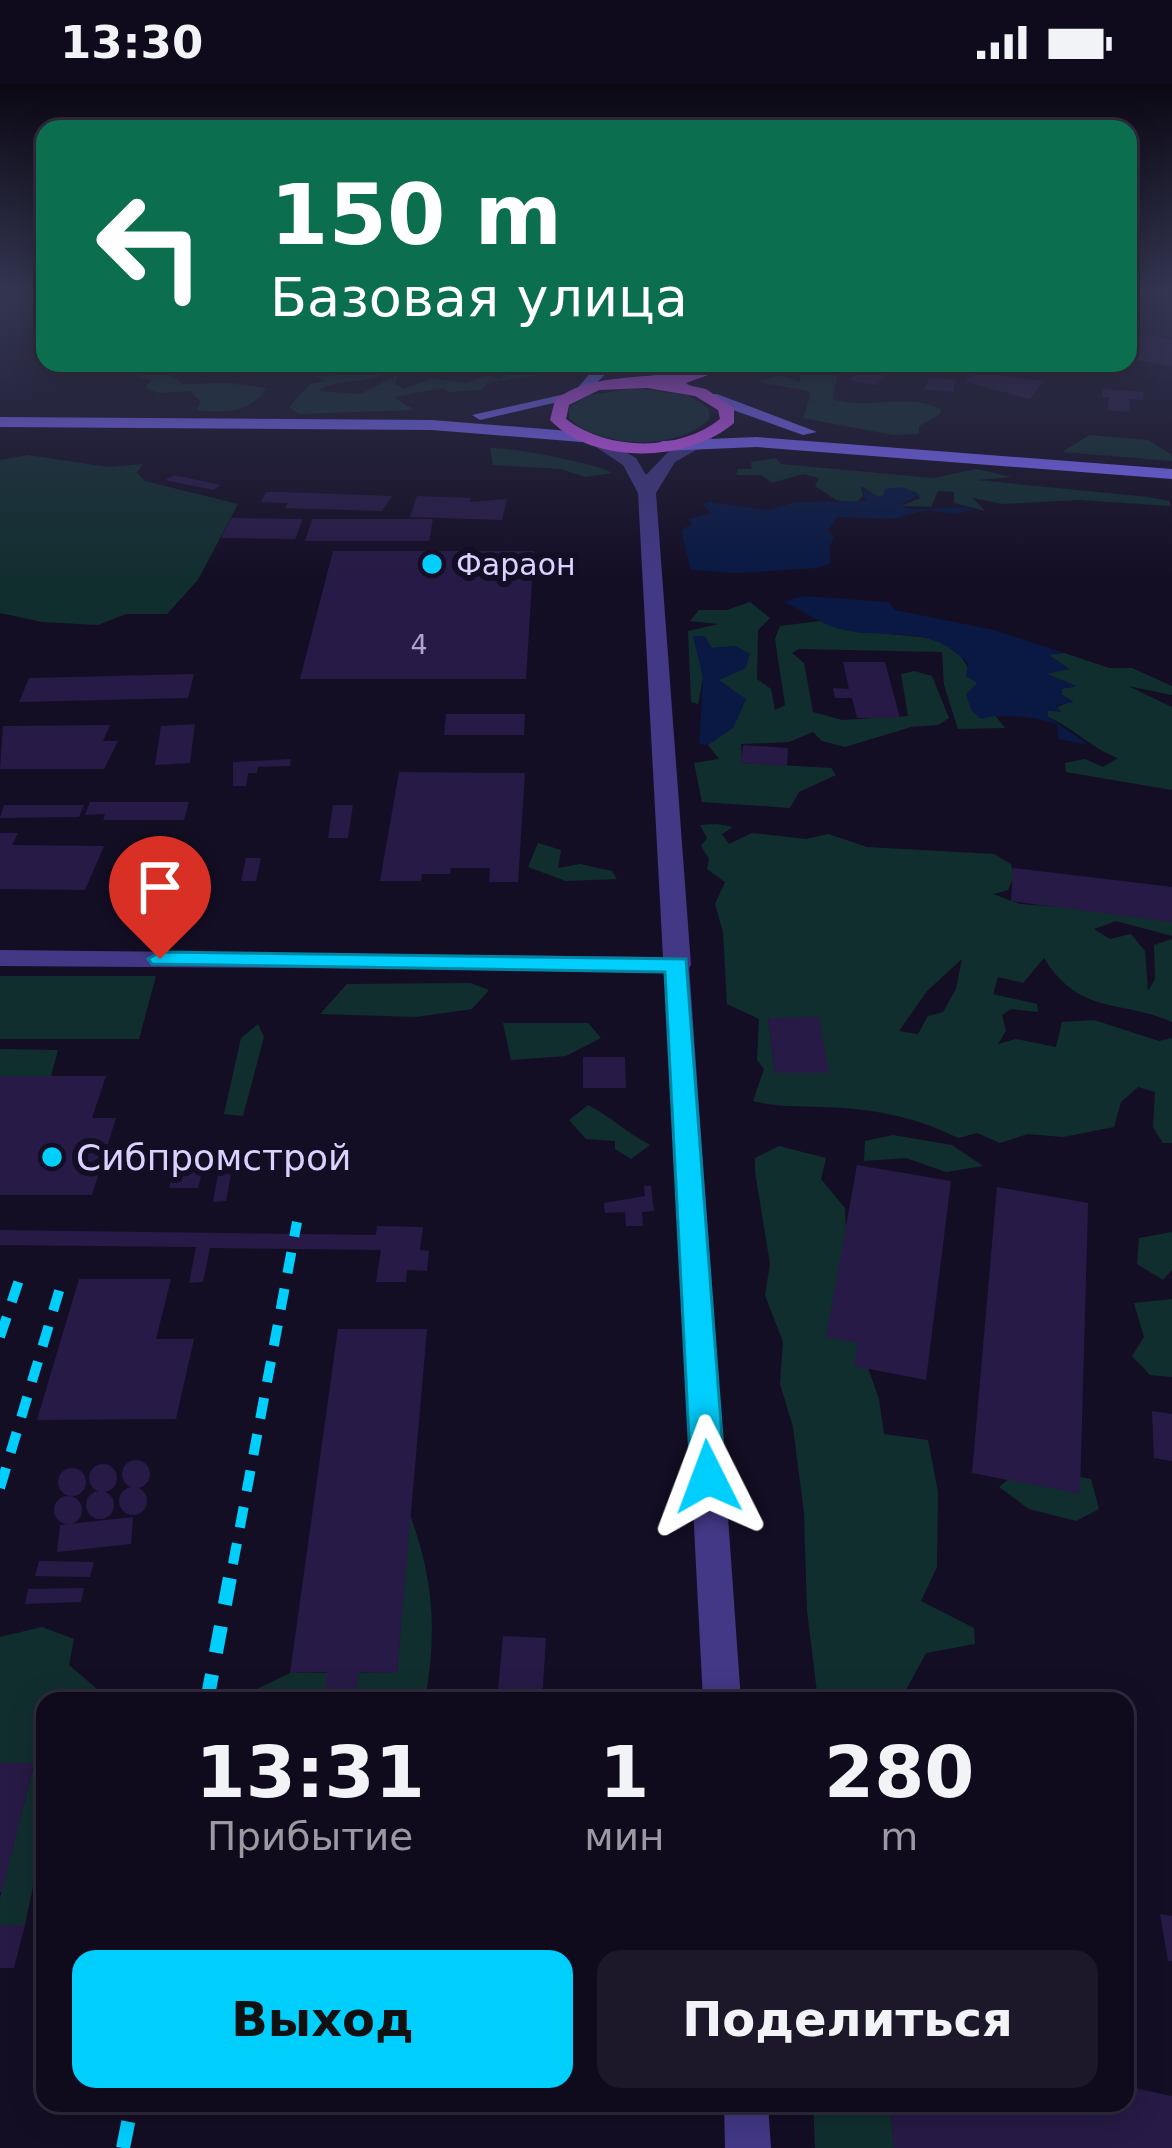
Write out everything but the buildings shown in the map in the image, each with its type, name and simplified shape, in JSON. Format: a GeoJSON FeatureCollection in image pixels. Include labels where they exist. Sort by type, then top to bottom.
{"type":"FeatureCollection","features":[{"type":"Feature","properties":{"kind":"main road"},"geometry":{"type":"LineString","coordinates":[[581,386],[558,408],[558,420],[588,439]]}},
{"type":"Feature","properties":{"kind":"main road"},"geometry":{"type":"LineString","coordinates":[[391,424],[483,415],[612,386]]}},
{"type":"Feature","properties":{"kind":"main road"},"geometry":{"type":"LineString","coordinates":[[674,386],[687,388]]}},
{"type":"Feature","properties":{"kind":"main road"},"geometry":{"type":"LineString","coordinates":[[682,386],[795,429],[927,454]]}},
{"type":"Feature","properties":{"kind":"main road"},"geometry":{"type":"LineString","coordinates":[[662,446],[706,437],[724,426],[722,405],[728,386]]}},
{"type":"Feature","properties":{"kind":"main road"},"geometry":{"type":"LineString","coordinates":[[0,422],[391,424],[662,446],[756,442],[1172,474]]}},
{"type":"Feature","properties":{"kind":"street"},"geometry":{"type":"LineString","coordinates":[[647,493],[657,470],[706,437]]}},
{"type":"Feature","properties":{"kind":"street"},"geometry":{"type":"LineString","coordinates":[[588,439],[630,463],[647,493],[721,1692]]}},
{"type":"Feature","properties":{"kind":"street"},"geometry":{"type":"LineString","coordinates":[[0,958],[677,965]]}},
{"type":"Feature","properties":{"kind":"street"},"geometry":{"type":"LineString","coordinates":[[746,2112],[748,2148]]}},
{"type":"Feature","properties":{"kind":"green space"},"geometry":{"type":"Polygon","coordinates":[[[308,386],[361,394],[375,386],[485,386],[394,397],[414,410],[299,414],[289,407],[308,386]]]}},
{"type":"Feature","properties":{"kind":"green space"},"geometry":{"type":"Polygon","coordinates":[[[782,386],[835,386],[832,399],[914,402],[941,409],[919,426],[919,434],[893,435],[803,418],[811,394],[782,386]]]}},
{"type":"Feature","properties":{"kind":"green space"},"geometry":{"type":"Polygon","coordinates":[[[145,388],[266,388],[245,407],[226,411],[197,410],[201,401],[189,391],[159,393],[145,388]]]}},
{"type":"Feature","properties":{"kind":"green space"},"geometry":{"type":"Polygon","coordinates":[[[637,388],[687,395],[708,408],[710,418],[680,436],[640,442],[600,436],[569,418],[569,408],[589,395],[637,388]]]}},
{"type":"Feature","properties":{"kind":"green space"},"geometry":{"type":"Polygon","coordinates":[[[1090,435],[1148,440],[1172,455],[1172,461],[1062,452],[1090,435]]]}},
{"type":"Feature","properties":{"kind":"green space"},"geometry":{"type":"Polygon","coordinates":[[[490,448],[554,457],[612,473],[585,477],[561,469],[493,465],[490,448]]]}},
{"type":"Feature","properties":{"kind":"green space"},"geometry":{"type":"Polygon","coordinates":[[[28,455],[108,467],[143,464],[137,473],[145,481],[238,504],[198,580],[167,614],[126,614],[98,625],[42,622],[0,613],[0,460],[28,455]]]}},
{"type":"Feature","properties":{"kind":"green space"},"geometry":{"type":"Polygon","coordinates":[[[776,458],[781,464],[933,478],[976,469],[1012,477],[977,480],[1148,497],[1170,501],[1170,506],[1079,500],[1003,504],[973,498],[985,511],[954,503],[954,492],[938,491],[931,507],[901,506],[920,498],[916,492],[888,488],[878,497],[861,486],[863,496],[856,503],[836,500],[815,486],[819,478],[803,474],[772,483],[761,475],[736,475],[738,469],[752,469],[751,462],[776,458]]]}},
{"type":"Feature","properties":{"kind":"green space"},"geometry":{"type":"Polygon","coordinates":[[[750,602],[770,618],[758,630],[757,679],[771,689],[775,710],[785,705],[775,639],[780,626],[820,621],[845,630],[942,639],[956,648],[977,683],[974,689],[1005,728],[958,729],[944,685],[942,652],[799,649],[792,653],[804,663],[813,712],[842,720],[908,716],[901,674],[914,671],[932,676],[949,718],[938,725],[911,727],[845,747],[822,741],[813,732],[789,742],[741,744],[742,763],[831,768],[836,775],[799,792],[790,808],[702,802],[694,763],[719,759],[708,745],[737,719],[745,700],[717,681],[736,646],[698,649],[703,678],[698,704],[691,702],[688,631],[719,624],[690,621],[699,610],[727,610],[750,602]]]}},
{"type":"Feature","properties":{"kind":"green space"},"geometry":{"type":"Polygon","coordinates":[[[1064,653],[1109,668],[1132,668],[1172,686],[1172,695],[1128,686],[1172,707],[1172,790],[1066,772],[1065,763],[1085,759],[1103,767],[1118,758],[1048,717],[1047,711],[1072,701],[1062,695],[1062,688],[1074,687],[1047,674],[1058,665],[1046,654],[1064,653]]]}},
{"type":"Feature","properties":{"kind":"green space"},"geometry":{"type":"Polygon","coordinates":[[[700,825],[733,827],[722,834],[729,844],[752,833],[806,839],[828,834],[867,847],[994,854],[1011,864],[1014,876],[1008,890],[993,894],[1020,904],[1172,915],[1172,936],[1116,921],[1094,929],[1110,939],[1131,934],[1145,951],[1148,991],[1155,979],[1154,945],[1172,939],[1172,1022],[1087,998],[1058,976],[1044,958],[1023,983],[998,977],[993,994],[1037,1004],[1038,1012],[1011,1009],[1002,1015],[1006,1031],[998,1044],[1016,1039],[1056,1047],[1062,1022],[1094,1020],[1159,1041],[1172,1038],[1172,1143],[1163,1143],[1153,1127],[1155,1092],[1138,1087],[1121,1102],[1114,1127],[1063,1137],[1028,1134],[1000,1143],[977,1133],[958,1138],[874,1111],[753,1101],[764,1069],[757,1060],[759,1019],[727,1004],[723,932],[715,904],[725,882],[707,869],[709,859],[701,846],[707,838],[700,825]],[[962,959],[927,991],[899,1031],[918,1034],[928,1016],[943,1012],[956,989],[962,959]],[[768,1018],[775,1073],[828,1073],[768,1018]]]}},
{"type":"Feature","properties":{"kind":"green space"},"geometry":{"type":"Polygon","coordinates":[[[538,843],[561,850],[558,868],[580,864],[612,871],[617,879],[566,881],[528,867],[538,843]]]}},
{"type":"Feature","properties":{"kind":"green space"},"geometry":{"type":"Polygon","coordinates":[[[0,976],[156,976],[139,1039],[0,1039],[0,976]]]}},
{"type":"Feature","properties":{"kind":"green space"},"geometry":{"type":"Polygon","coordinates":[[[470,983],[489,990],[472,1009],[416,1017],[320,1014],[347,984],[470,983]]]}},
{"type":"Feature","properties":{"kind":"green space"},"geometry":{"type":"Polygon","coordinates":[[[503,1023],[588,1023],[601,1038],[566,1056],[511,1060],[503,1023]]]}},
{"type":"Feature","properties":{"kind":"green space"},"geometry":{"type":"Polygon","coordinates":[[[258,1024],[264,1037],[243,1116],[224,1114],[241,1038],[258,1024]]]}},
{"type":"Feature","properties":{"kind":"green space"},"geometry":{"type":"Polygon","coordinates":[[[0,1049],[58,1050],[51,1076],[0,1076],[0,1049]]]}},
{"type":"Feature","properties":{"kind":"green space"},"geometry":{"type":"Polygon","coordinates":[[[588,1105],[650,1145],[631,1159],[615,1149],[615,1141],[586,1139],[569,1120],[588,1105]]]}},
{"type":"Feature","properties":{"kind":"green space"},"geometry":{"type":"Polygon","coordinates":[[[893,1135],[952,1145],[983,1166],[946,1172],[906,1158],[864,1161],[865,1141],[893,1135]]]}},
{"type":"Feature","properties":{"kind":"green space"},"geometry":{"type":"Polygon","coordinates":[[[779,1146],[826,1158],[821,1179],[845,1208],[850,1317],[879,1399],[884,1434],[928,1440],[938,1492],[937,1567],[921,1601],[974,1628],[975,1644],[926,1653],[905,1692],[817,1692],[807,1610],[804,1513],[793,1427],[780,1384],[783,1342],[765,1295],[770,1264],[755,1158],[779,1146]]]}},
{"type":"Feature","properties":{"kind":"green space"},"geometry":{"type":"Polygon","coordinates":[[[1172,1232],[1172,1270],[1163,1280],[1137,1264],[1139,1238],[1172,1232]]]}},
{"type":"Feature","properties":{"kind":"green space"},"geometry":{"type":"Polygon","coordinates":[[[1172,1299],[1172,1377],[1150,1375],[1132,1356],[1144,1337],[1134,1303],[1172,1299]]]}},
{"type":"Feature","properties":{"kind":"green space"},"geometry":{"type":"Polygon","coordinates":[[[1023,1467],[1091,1479],[1099,1509],[1076,1521],[1029,1509],[999,1487],[1023,1467]]]}},
{"type":"Feature","properties":{"kind":"green space"},"geometry":{"type":"Polygon","coordinates":[[[410,1515],[431,1604],[426,1692],[251,1692],[290,1673],[397,1672],[410,1515]]]}},
{"type":"Feature","properties":{"kind":"green space"},"geometry":{"type":"Polygon","coordinates":[[[42,1627],[74,1639],[69,1665],[96,1688],[95,1692],[36,1692],[36,1876],[25,1925],[0,1925],[0,1898],[34,1764],[0,1763],[0,1637],[42,1627]]]}},
{"type":"Feature","properties":{"kind":"green space"},"geometry":{"type":"Polygon","coordinates":[[[813,2112],[891,2112],[894,2148],[815,2148],[813,2112]]]}},
{"type":"Feature","properties":{"kind":"water"},"geometry":{"type":"Polygon","coordinates":[[[903,487],[920,495],[899,505],[907,508],[974,509],[955,514],[928,510],[891,519],[837,517],[828,530],[835,537],[829,546],[831,563],[818,568],[736,573],[691,570],[681,530],[692,524],[688,519],[711,513],[702,505],[708,502],[768,510],[796,502],[867,501],[861,489],[882,498],[885,489],[903,487]]]}},
{"type":"Feature","properties":{"kind":"water"},"geometry":{"type":"Polygon","coordinates":[[[802,596],[888,602],[895,610],[994,630],[1064,653],[1049,655],[1070,669],[1047,674],[1077,686],[1062,689],[1062,695],[1074,702],[1056,705],[1061,712],[1048,711],[1048,717],[1089,745],[1059,739],[1057,724],[1048,721],[1009,716],[981,719],[971,710],[966,694],[977,683],[966,676],[968,664],[954,651],[911,635],[835,628],[784,602],[802,596]]]}},
{"type":"Feature","properties":{"kind":"water"},"geometry":{"type":"Polygon","coordinates":[[[693,636],[705,636],[712,648],[736,646],[750,654],[746,668],[719,680],[746,699],[733,728],[708,745],[699,744],[703,678],[693,636]]]}},
{"type":"Feature","properties":{"kind":"railway"},"geometry":{"type":"LineString","coordinates":[[233,1564],[297,1222]]}},
{"type":"Feature","properties":{"kind":"railway"},"geometry":{"type":"LineString","coordinates":[[0,1337],[22,1271]]}},
{"type":"Feature","properties":{"kind":"railway"},"geometry":{"type":"LineString","coordinates":[[0,1488],[63,1278]]}},
{"type":"Feature","properties":{"kind":"railway"},"geometry":{"type":"LineString","coordinates":[[209,1692],[233,1561]]}},
{"type":"Feature","properties":{"kind":"railway"},"geometry":{"type":"LineString","coordinates":[[123,2148],[130,2112]]}},
{"type":"Feature","properties":{"kind":"place","name":"Фараон"},"geometry":{"type":"Point","coordinates":[432,564]}},
{"type":"Feature","properties":{"kind":"place","name":"Сибпромстрой"},"geometry":{"type":"Point","coordinates":[52,1157]}},
{"type":"Feature","properties":{"kind":"route"},"geometry":{"type":"LineString","coordinates":[[160,959],[677,965],[708,1477]]}}]}
